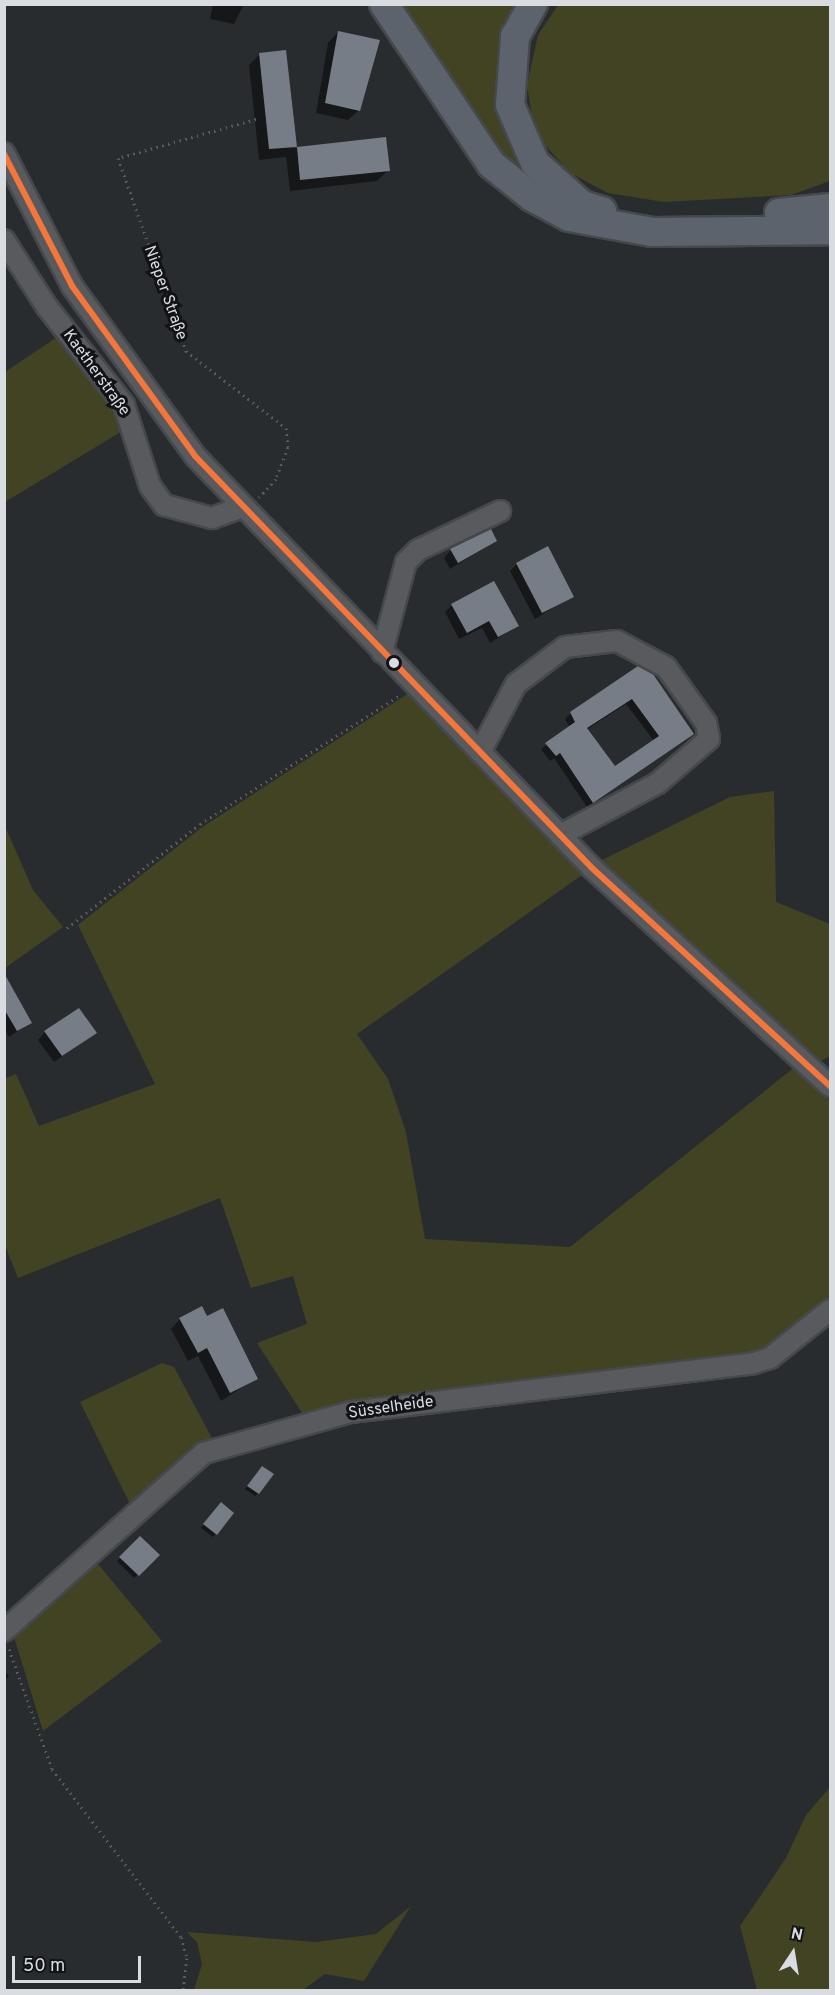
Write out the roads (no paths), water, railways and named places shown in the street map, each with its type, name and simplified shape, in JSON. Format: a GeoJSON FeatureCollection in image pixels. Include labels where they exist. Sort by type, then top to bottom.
{"type":"FeatureCollection","features":[{"type":"Feature","properties":{"kind":"highway"},"geometry":{"type":"LineString","coordinates":[[384,4],[403,26],[491,164],[531,197],[569,218],[652,232],[830,225]]}},
{"type":"Feature","properties":{"kind":"highway"},"geometry":{"type":"LineString","coordinates":[[533,4],[515,36],[510,105],[535,164],[582,205],[653,222],[830,225]]}},
{"type":"Feature","properties":{"kind":"street"},"geometry":{"type":"LineString","coordinates":[[4,153],[72,286],[109,344],[242,507],[414,686],[645,920],[831,1086]]}},
{"type":"Feature","properties":{"kind":"street","name":"Kaetherstraße"},"geometry":{"type":"LineString","coordinates":[[4,240],[47,307],[124,405],[150,486],[164,505],[212,518],[242,507]]}},
{"type":"Feature","properties":{"kind":"street"},"geometry":{"type":"LineString","coordinates":[[382,652],[406,562],[418,550],[500,511]]}},
{"type":"Feature","properties":{"kind":"street"},"geometry":{"type":"LineString","coordinates":[[480,752],[516,684],[565,647],[617,641],[666,667],[706,723],[709,739],[658,783],[560,835]]}},
{"type":"Feature","properties":{"kind":"street","name":"Süsselheide"},"geometry":{"type":"LineString","coordinates":[[4,1631],[204,1453],[351,1412],[754,1363],[770,1358],[831,1310]]}}]}
